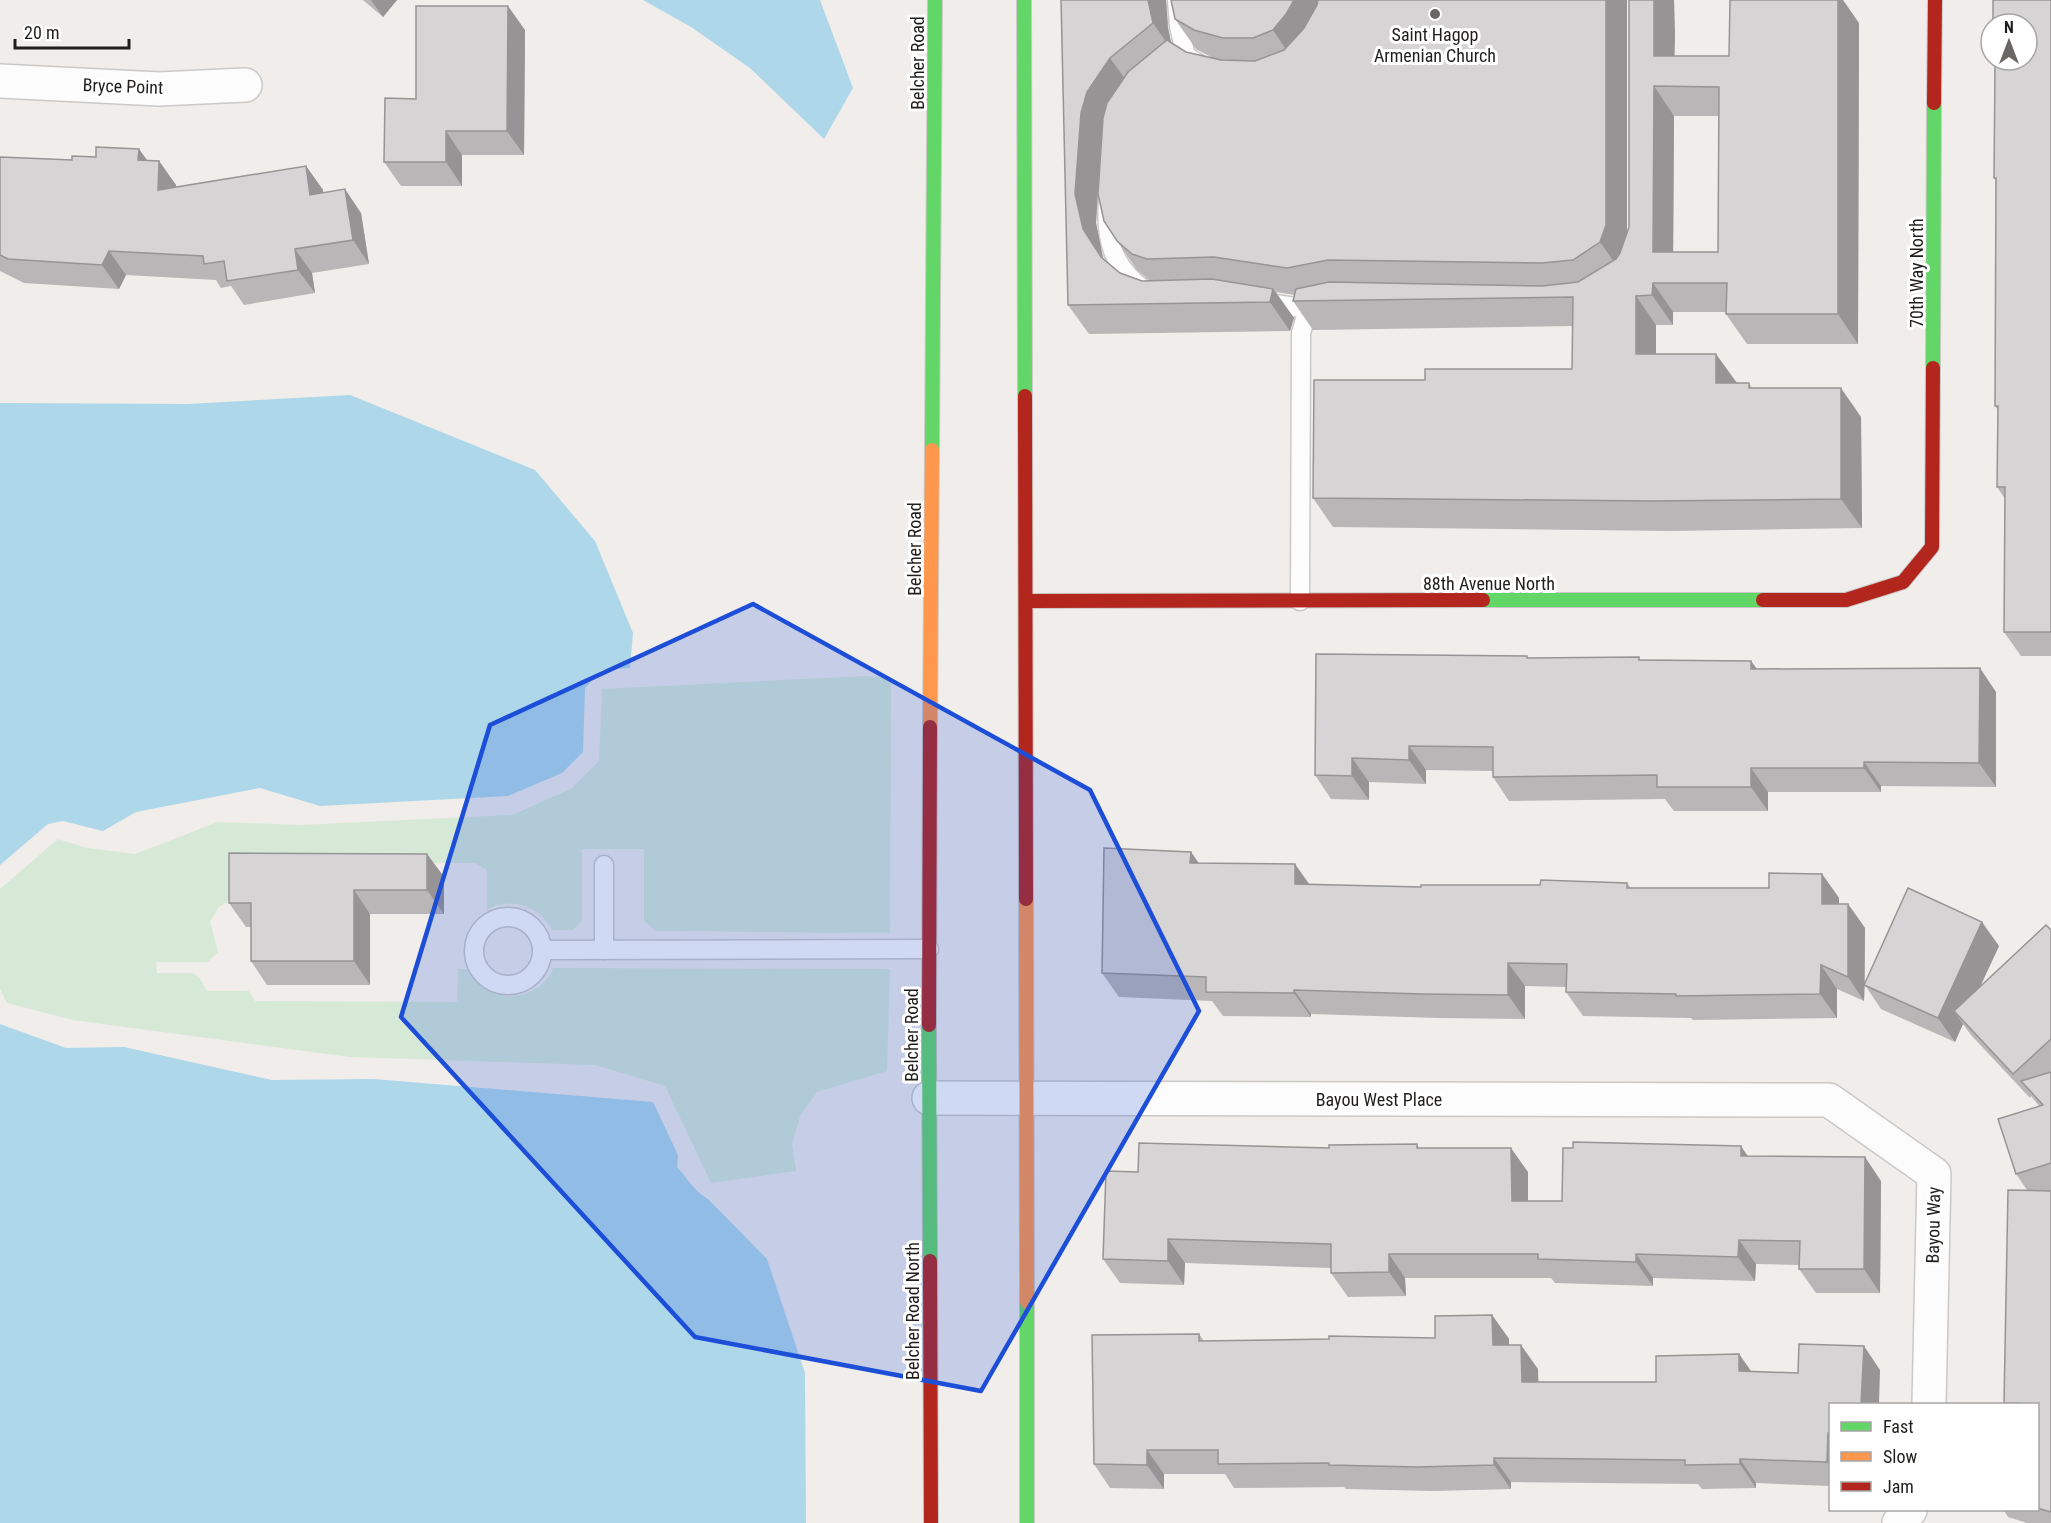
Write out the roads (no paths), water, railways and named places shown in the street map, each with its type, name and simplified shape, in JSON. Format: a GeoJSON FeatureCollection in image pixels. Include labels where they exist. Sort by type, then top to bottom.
{"type":"FeatureCollection","features":[{"type":"Feature","properties":{"kind":"main road","name":"Belcher Road"},"geometry":{"type":"LineString","coordinates":[[929,1098],[935,0]]}},
{"type":"Feature","properties":{"kind":"main road"},"geometry":{"type":"LineString","coordinates":[[1024,0],[1026,1523]]}},
{"type":"Feature","properties":{"kind":"main road","name":"70th Way North"},"geometry":{"type":"LineString","coordinates":[[1932,547],[1935,0]]}},
{"type":"Feature","properties":{"kind":"main road","name":"88th Avenue North"},"geometry":{"type":"LineString","coordinates":[[1026,601],[1846,600],[1904,582],[1932,547]]}},
{"type":"Feature","properties":{"kind":"main road","name":"Belcher Road North"},"geometry":{"type":"LineString","coordinates":[[929,1098],[930,1523]]}},
{"type":"Feature","properties":{"kind":"street","name":"Bryce Point"},"geometry":{"type":"LineString","coordinates":[[0,81],[159,89],[245,85]]}},
{"type":"Feature","properties":{"kind":"street","name":"Bayou West Place"},"geometry":{"type":"LineString","coordinates":[[929,1098],[1829,1100]]}},
{"type":"Feature","properties":{"kind":"street","name":"Bayou Way"},"geometry":{"type":"LineString","coordinates":[[1829,1100],[1934,1174],[1929,1403]]}},
{"type":"Feature","properties":{"kind":"street"},"geometry":{"type":"LineString","coordinates":[[1899,1523],[1908,1511]]}},
{"type":"Feature","properties":{"kind":"lane"},"geometry":{"type":"LineString","coordinates":[[1177,0],[1181,60],[1221,73]]}},
{"type":"Feature","properties":{"kind":"lane"},"geometry":{"type":"LineString","coordinates":[[1109,190],[1107,224],[1114,255],[1128,278],[1147,293],[1156,296]]}},
{"type":"Feature","properties":{"kind":"lane"},"geometry":{"type":"LineString","coordinates":[[1244,299],[1308,309],[1338,303]]}},
{"type":"Feature","properties":{"kind":"lane"},"geometry":{"type":"LineString","coordinates":[[1300,601],[1301,333],[1308,309]]}},
{"type":"Feature","properties":{"kind":"lane"},"geometry":{"type":"LineString","coordinates":[[604,865],[604,950]]}},
{"type":"Feature","properties":{"kind":"lane"},"geometry":{"type":"LineString","coordinates":[[543,950],[929,949]]}},
{"type":"Feature","properties":{"kind":"water"},"geometry":{"type":"Polygon","coordinates":[[[643,0],[820,0],[853,88],[824,139],[750,68],[691,27],[643,0]]]}},
{"type":"Feature","properties":{"kind":"water"},"geometry":{"type":"Polygon","coordinates":[[[350,395],[535,470],[595,541],[633,633],[630,668],[602,670],[585,688],[583,752],[562,773],[508,796],[320,806],[260,788],[136,812],[103,831],[63,821],[48,824],[0,865],[0,403],[188,404],[350,395]]]}},
{"type":"Feature","properties":{"kind":"water"},"geometry":{"type":"Polygon","coordinates":[[[0,1024],[66,1048],[124,1047],[272,1080],[374,1079],[653,1102],[678,1155],[677,1167],[695,1189],[708,1199],[767,1259],[805,1373],[806,1523],[0,1523],[0,1024]]]}},
{"type":"Feature","properties":{"kind":"place","name":"Saint Hagop Armenian Church"},"geometry":{"type":"Point","coordinates":[1435,14]}}]}
